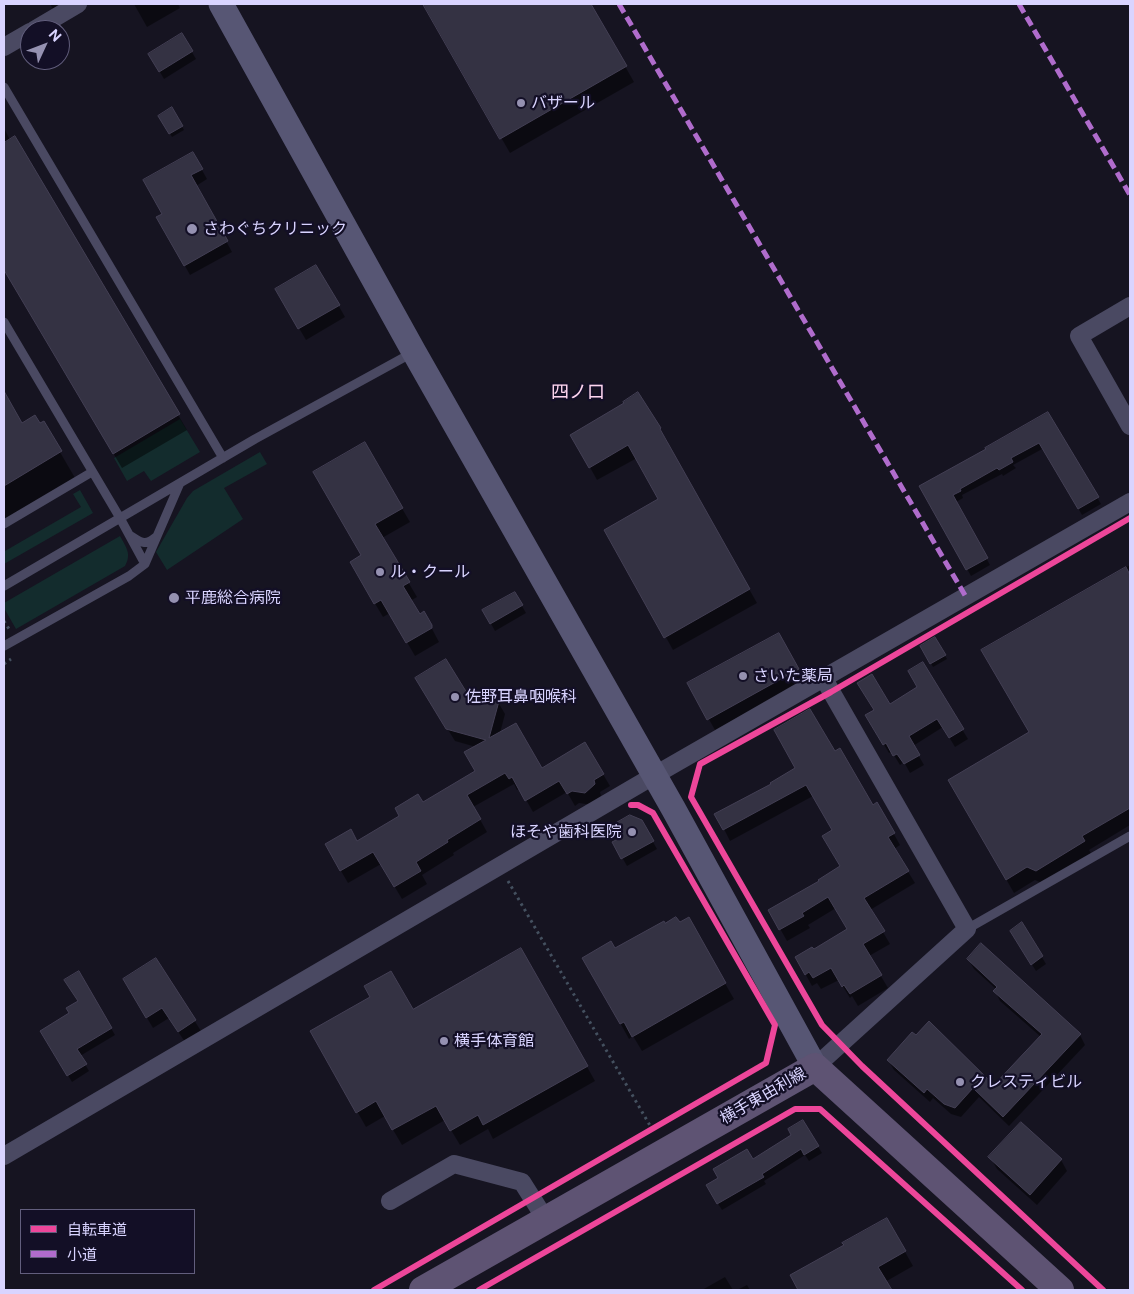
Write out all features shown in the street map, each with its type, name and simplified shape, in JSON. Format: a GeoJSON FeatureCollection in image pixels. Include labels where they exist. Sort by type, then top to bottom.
{"type":"FeatureCollection","features":[{"type":"Feature","properties":{"kind":"main road","name":"横手東由利線"},"geometry":{"type":"LineString","coordinates":[[423,1290],[815,1067],[1060,1290]]}},
{"type":"Feature","properties":{"kind":"street"},"geometry":{"type":"LineString","coordinates":[[51,20],[78,4]]}},
{"type":"Feature","properties":{"kind":"street"},"geometry":{"type":"LineString","coordinates":[[221,4],[414,352],[655,775],[815,1067],[967,929],[824,679]]}},
{"type":"Feature","properties":{"kind":"street"},"geometry":{"type":"LineString","coordinates":[[4,48],[20,38]]}},
{"type":"Feature","properties":{"kind":"street"},"geometry":{"type":"LineString","coordinates":[[1130,306],[1079,336],[1130,426]]}},
{"type":"Feature","properties":{"kind":"street"},"geometry":{"type":"LineString","coordinates":[[4,1156],[655,775],[1130,502]]}},
{"type":"Feature","properties":{"kind":"street"},"geometry":{"type":"LineString","coordinates":[[390,1201],[454,1164],[522,1182],[546,1220]]}},
{"type":"Feature","properties":{"kind":"lane"},"geometry":{"type":"LineString","coordinates":[[4,87],[223,458]]}},
{"type":"Feature","properties":{"kind":"lane"},"geometry":{"type":"LineString","coordinates":[[4,322],[120,518],[145,564]]}},
{"type":"Feature","properties":{"kind":"lane"},"geometry":{"type":"LineString","coordinates":[[4,586],[223,458],[414,352]]}},
{"type":"Feature","properties":{"kind":"lane"},"geometry":{"type":"LineString","coordinates":[[4,524],[92,472]]}},
{"type":"Feature","properties":{"kind":"lane"},"geometry":{"type":"LineString","coordinates":[[4,646],[129,576],[145,564],[180,483]]}},
{"type":"Feature","properties":{"kind":"lane"},"geometry":{"type":"LineString","coordinates":[[130,536],[145,543],[150,542],[157,536]]}},
{"type":"Feature","properties":{"kind":"lane"},"geometry":{"type":"LineString","coordinates":[[967,929],[1130,836]]}},
{"type":"Feature","properties":{"kind":"path"},"geometry":{"type":"LineString","coordinates":[[500,867],[652,1129]]}},
{"type":"Feature","properties":{"kind":"path"},"geometry":{"type":"LineString","coordinates":[[643,1134],[660,1125]]}},
{"type":"Feature","properties":{"kind":"green space"},"geometry":{"type":"Polygon","coordinates":[[[180,419],[200,452],[151,481],[144,471],[127,481],[114,458],[180,419]]]}},
{"type":"Feature","properties":{"kind":"green space"},"geometry":{"type":"Polygon","coordinates":[[[260,452],[267,464],[224,488],[243,519],[167,570],[156,552],[187,498],[193,491],[260,452]]]}},
{"type":"Feature","properties":{"kind":"green space"},"geometry":{"type":"Polygon","coordinates":[[[80,490],[93,513],[4,564],[4,549],[5,551],[81,507],[73,494],[80,490]]]}},
{"type":"Feature","properties":{"kind":"green space"},"geometry":{"type":"Polygon","coordinates":[[[120,536],[128,554],[125,566],[16,629],[4,608],[4,603],[120,536]]]}},
{"type":"Feature","properties":{"kind":"building","name":"バザール"},"geometry":{"type":"Polygon","coordinates":[[[423,4],[591,4],[627,66],[500,139],[423,4]]]}},
{"type":"Feature","properties":{"kind":"building"},"geometry":{"type":"Polygon","coordinates":[[[182,33],[193,51],[159,72],[148,54],[182,33]]]}},
{"type":"Feature","properties":{"kind":"building"},"geometry":{"type":"Polygon","coordinates":[[[172,107],[183,126],[169,134],[158,116],[172,107]]]}},
{"type":"Feature","properties":{"kind":"building"},"geometry":{"type":"Polygon","coordinates":[[[15,136],[180,414],[113,454],[4,270],[4,143],[15,136]]]}},
{"type":"Feature","properties":{"kind":"building"},"geometry":{"type":"Polygon","coordinates":[[[193,152],[203,169],[191,175],[228,241],[184,266],[156,217],[162,214],[143,180],[193,152]]]}},
{"type":"Feature","properties":{"kind":"building"},"geometry":{"type":"Polygon","coordinates":[[[316,265],[340,305],[298,329],[275,289],[316,265]]]}},
{"type":"Feature","properties":{"kind":"building"},"geometry":{"type":"Polygon","coordinates":[[[4,391],[22,423],[35,415],[40,423],[44,421],[62,451],[4,486],[4,391]]]}},
{"type":"Feature","properties":{"kind":"building"},"geometry":{"type":"Polygon","coordinates":[[[638,392],[661,428],[750,589],[664,638],[604,530],[658,499],[628,445],[589,468],[570,435],[624,403],[638,392]]]}},
{"type":"Feature","properties":{"kind":"building"},"geometry":{"type":"Polygon","coordinates":[[[1048,412],[1099,497],[1078,509],[1039,443],[1011,458],[1013,462],[999,470],[997,468],[953,495],[988,558],[966,570],[919,486],[1048,412]]]}},
{"type":"Feature","properties":{"kind":"building"},"geometry":{"type":"Polygon","coordinates":[[[365,442],[403,508],[375,524],[410,582],[403,586],[420,614],[424,611],[432,625],[432,628],[406,643],[381,600],[374,604],[350,562],[361,555],[313,472],[365,442]]]}},
{"type":"Feature","properties":{"kind":"building"},"geometry":{"type":"Polygon","coordinates":[[[1126,567],[1130,575],[1130,808],[1082,836],[1085,841],[1036,871],[1027,867],[1006,880],[948,780],[1029,732],[981,650],[1126,567]]]}},
{"type":"Feature","properties":{"kind":"building"},"geometry":{"type":"Polygon","coordinates":[[[515,592],[523,605],[490,624],[482,610],[515,592]]]}},
{"type":"Feature","properties":{"kind":"building","name":"さいた薬局"},"geometry":{"type":"Polygon","coordinates":[[[779,633],[799,669],[707,720],[687,683],[779,633]]]}},
{"type":"Feature","properties":{"kind":"building"},"geometry":{"type":"Polygon","coordinates":[[[935,637],[946,655],[930,664],[920,646],[935,637]]]}},
{"type":"Feature","properties":{"kind":"building"},"geometry":{"type":"Polygon","coordinates":[[[446,659],[467,693],[499,701],[489,738],[516,723],[542,768],[585,742],[604,774],[594,780],[595,784],[585,793],[572,791],[567,794],[559,781],[525,801],[512,777],[509,779],[505,773],[467,795],[481,819],[416,862],[421,871],[394,887],[373,852],[340,871],[325,844],[351,829],[357,841],[399,816],[395,808],[418,794],[423,802],[475,771],[464,752],[486,740],[446,729],[415,678],[446,659]]]}},
{"type":"Feature","properties":{"kind":"building"},"geometry":{"type":"Polygon","coordinates":[[[923,662],[964,729],[949,738],[937,719],[909,736],[920,755],[904,764],[897,754],[893,756],[886,743],[883,745],[865,715],[874,710],[857,683],[872,674],[890,704],[917,687],[908,671],[923,662]]]}},
{"type":"Feature","properties":{"kind":"building"},"geometry":{"type":"Polygon","coordinates":[[[810,709],[835,751],[840,748],[873,805],[877,802],[895,833],[888,837],[909,871],[864,898],[885,931],[863,944],[882,975],[850,994],[844,985],[842,987],[831,968],[813,978],[809,972],[805,975],[795,957],[812,947],[814,949],[847,929],[828,897],[802,913],[804,916],[779,930],[768,910],[819,881],[840,866],[822,836],[832,830],[806,785],[723,830],[714,814],[771,784],[795,768],[774,730],[810,709]]]}},
{"type":"Feature","properties":{"kind":"building","name":"ほそや歯科医院"},"geometry":{"type":"Polygon","coordinates":[[[630,815],[642,820],[654,841],[621,859],[612,842],[618,839],[611,826],[630,815]]]}},
{"type":"Feature","properties":{"kind":"building"},"geometry":{"type":"Polygon","coordinates":[[[676,917],[680,922],[689,917],[726,983],[632,1037],[624,1022],[620,1024],[582,958],[611,941],[615,948],[664,921],[665,923],[676,917]]]}},
{"type":"Feature","properties":{"kind":"building"},"geometry":{"type":"Polygon","coordinates":[[[1022,922],[1043,956],[1031,965],[1010,931],[1022,922]]]}},
{"type":"Feature","properties":{"kind":"building"},"geometry":{"type":"Polygon","coordinates":[[[981,943],[1081,1034],[1003,1117],[973,1088],[955,1108],[944,1104],[927,1089],[924,1093],[887,1060],[912,1032],[916,1035],[929,1021],[994,1085],[1042,1034],[993,991],[997,987],[967,959],[981,943]]]}},
{"type":"Feature","properties":{"kind":"building","name":"横手体育館"},"geometry":{"type":"Polygon","coordinates":[[[521,948],[588,1066],[483,1125],[478,1115],[450,1131],[436,1106],[392,1130],[376,1101],[356,1113],[310,1031],[370,997],[364,986],[391,971],[413,1009],[521,948]]]}},
{"type":"Feature","properties":{"kind":"building"},"geometry":{"type":"Polygon","coordinates":[[[156,958],[196,1020],[178,1032],[162,1008],[146,1018],[123,979],[156,958]]]}},
{"type":"Feature","properties":{"kind":"building"},"geometry":{"type":"Polygon","coordinates":[[[79,971],[112,1028],[77,1049],[87,1064],[67,1076],[40,1031],[69,1013],[66,1008],[78,1001],[64,980],[79,971]]]}},
{"type":"Feature","properties":{"kind":"building"},"geometry":{"type":"Polygon","coordinates":[[[803,1120],[819,1146],[804,1155],[801,1149],[762,1174],[764,1177],[717,1204],[706,1185],[718,1178],[713,1169],[747,1149],[753,1159],[791,1135],[788,1129],[803,1120]]]}},
{"type":"Feature","properties":{"kind":"building"},"geometry":{"type":"Polygon","coordinates":[[[1021,1122],[1062,1159],[1030,1195],[988,1157],[1021,1122]]]}},
{"type":"Feature","properties":{"kind":"building"},"geometry":{"type":"Polygon","coordinates":[[[887,1218],[906,1251],[878,1267],[892,1290],[798,1290],[790,1275],[887,1218]]]}},
{"type":"Feature","properties":{"kind":"marked path"},"geometry":{"type":"LineString","coordinates":[[619,4],[966,597]]}},
{"type":"Feature","properties":{"kind":"marked path"},"geometry":{"type":"LineString","coordinates":[[1019,4],[1130,195]]}},
{"type":"Feature","properties":{"kind":"cycle path"},"geometry":{"type":"LineString","coordinates":[[1103,1290],[862,1066],[822,1025],[691,797],[700,764],[831,692],[1130,518]]}},
{"type":"Feature","properties":{"kind":"cycle path"},"geometry":{"type":"LineString","coordinates":[[374,1290],[766,1063],[775,1025],[653,813],[638,805],[631,805]]}},
{"type":"Feature","properties":{"kind":"cycle path"},"geometry":{"type":"LineString","coordinates":[[479,1290],[795,1109],[820,1109],[1022,1290]]}},
{"type":"Feature","properties":{"kind":"place","name":"バザール"},"geometry":{"type":"Point","coordinates":[521,103]}},
{"type":"Feature","properties":{"kind":"place","name":"さわぐちクリニック"},"geometry":{"type":"Point","coordinates":[192,229]}},
{"type":"Feature","properties":{"kind":"place","name":"ル・クール"},"geometry":{"type":"Point","coordinates":[380,572]}},
{"type":"Feature","properties":{"kind":"place","name":"平鹿総合病院"},"geometry":{"type":"Point","coordinates":[174,598]}},
{"type":"Feature","properties":{"kind":"place","name":"さいた薬局"},"geometry":{"type":"Point","coordinates":[743,676]}},
{"type":"Feature","properties":{"kind":"place","name":"佐野耳鼻咽喉科"},"geometry":{"type":"Point","coordinates":[455,697]}},
{"type":"Feature","properties":{"kind":"place","name":"ほそや歯科医院"},"geometry":{"type":"Point","coordinates":[632,832]}},
{"type":"Feature","properties":{"kind":"place","name":"横手体育館"},"geometry":{"type":"Point","coordinates":[444,1041]}},
{"type":"Feature","properties":{"kind":"place","name":"クレスティビル"},"geometry":{"type":"Point","coordinates":[960,1082]}},
{"type":"Feature","properties":{"kind":"district","name":"四ノ口"},"geometry":{"type":"Point","coordinates":[578,392]}}]}
